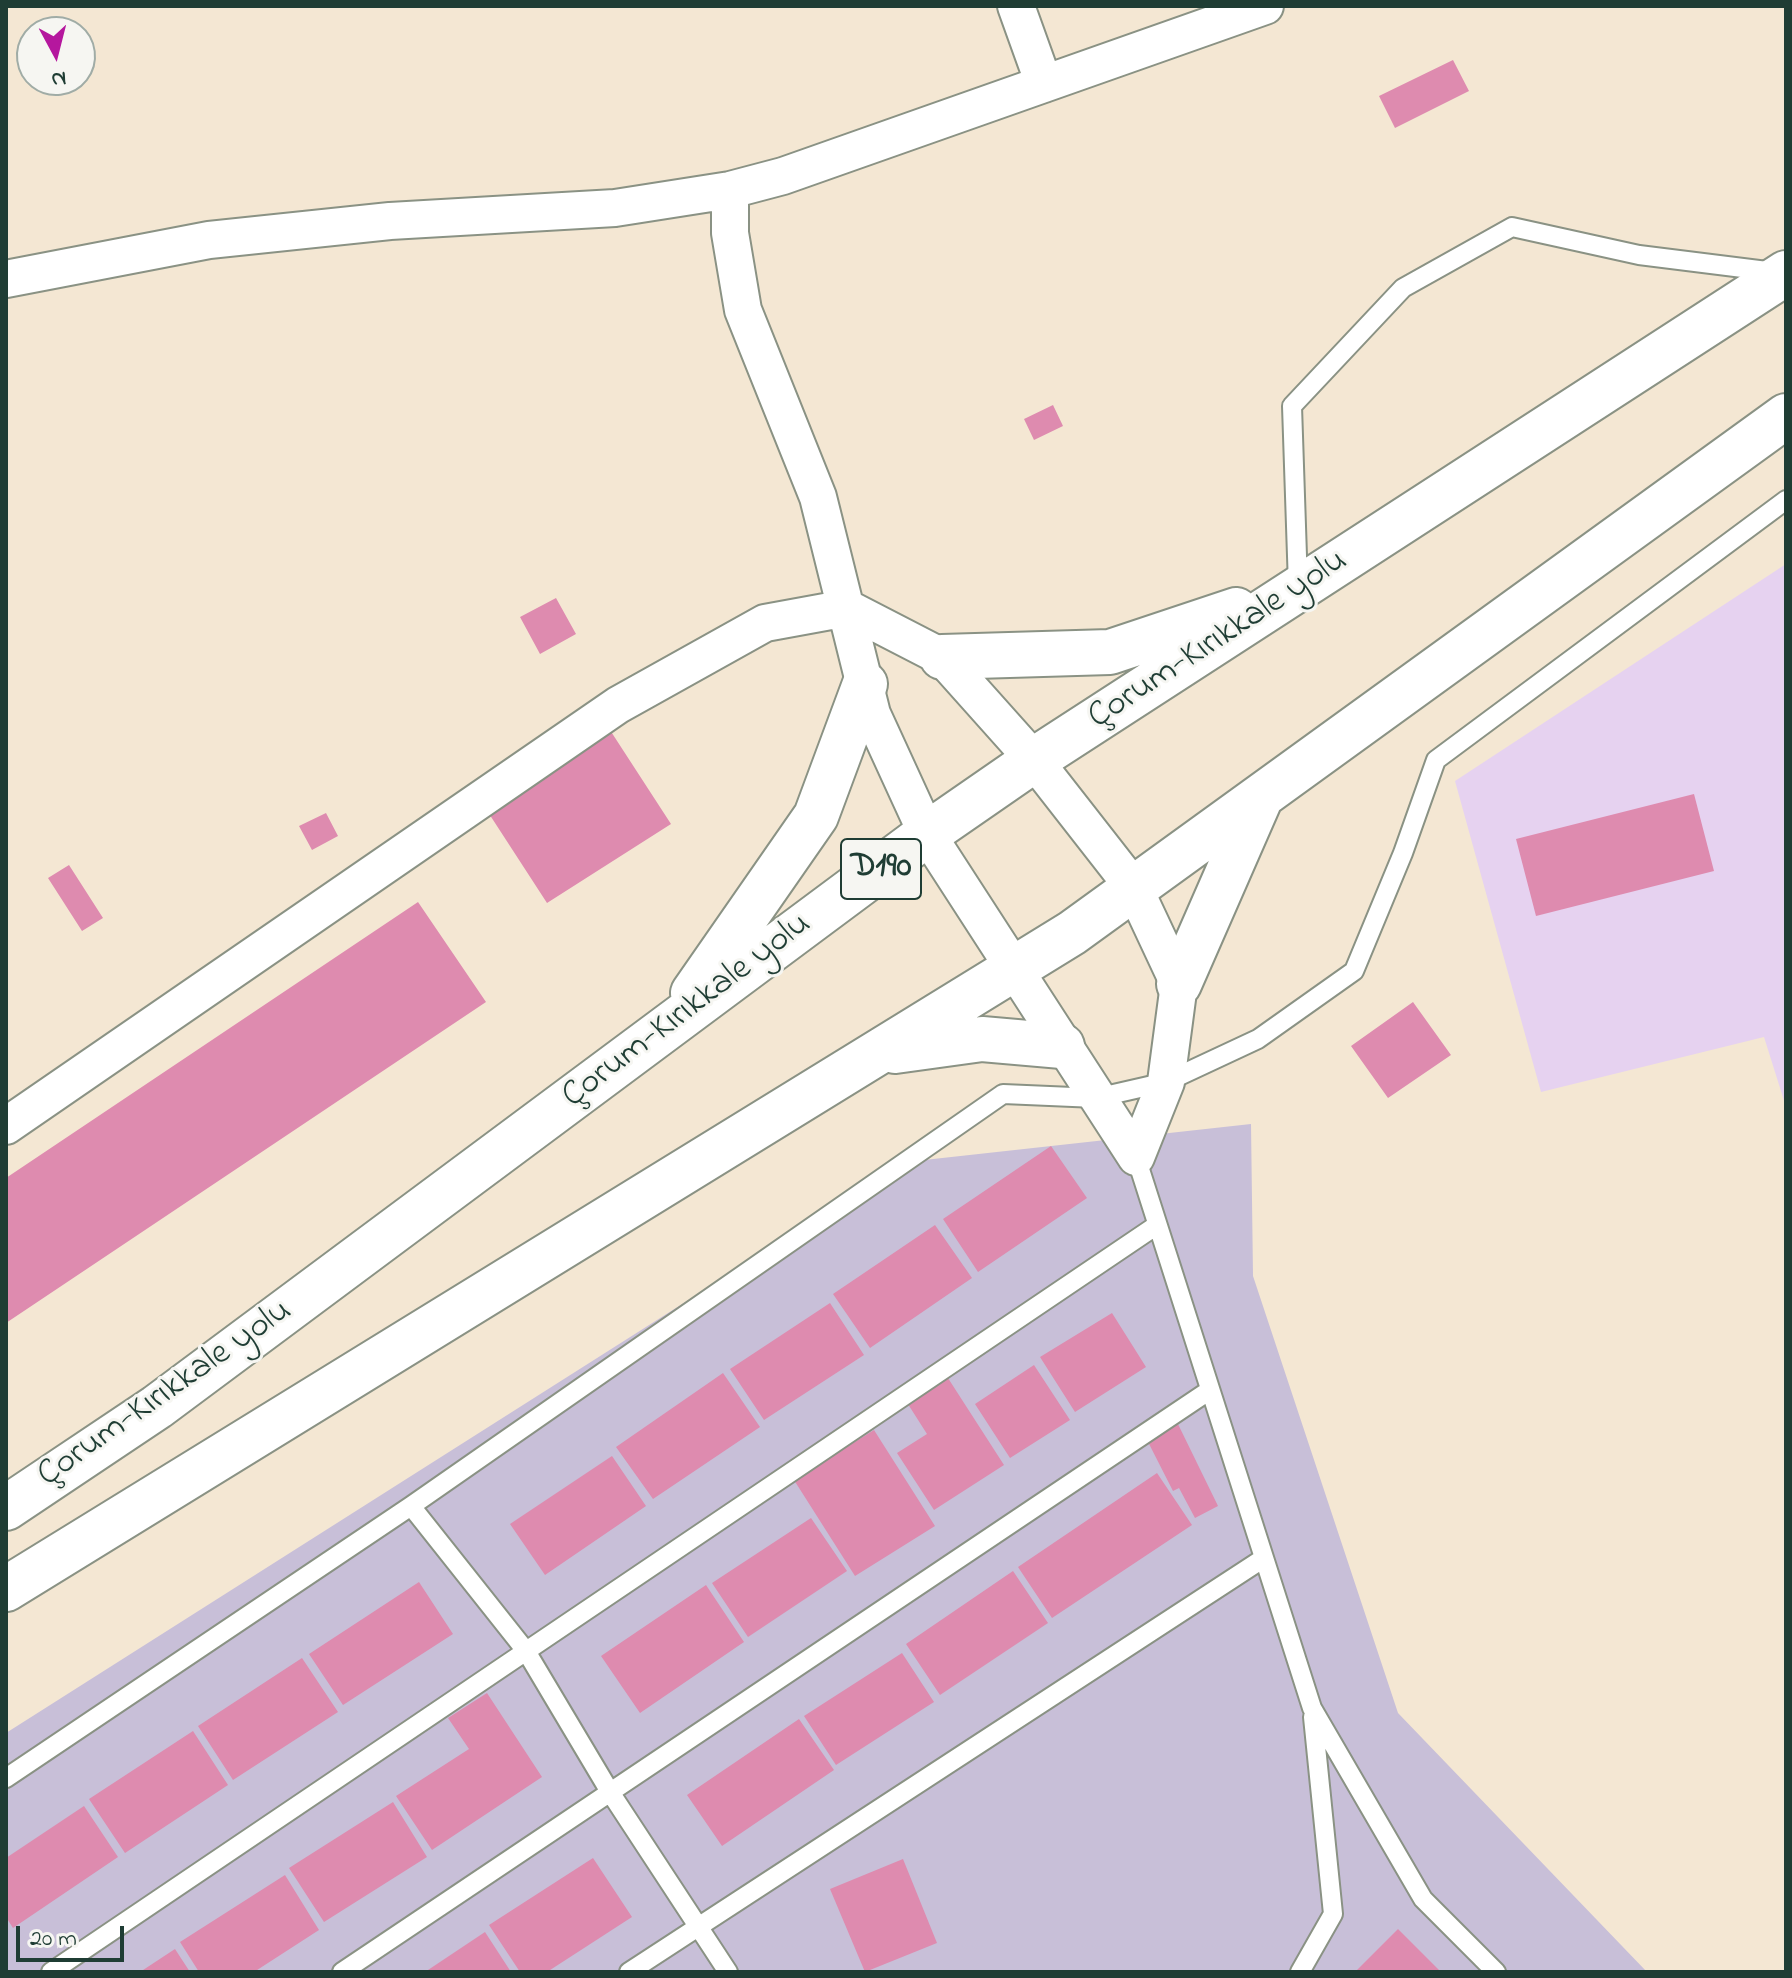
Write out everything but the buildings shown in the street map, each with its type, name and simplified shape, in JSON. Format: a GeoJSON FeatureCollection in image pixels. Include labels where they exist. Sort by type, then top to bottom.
{"type":"FeatureCollection","features":[{"type":"Feature","properties":{"kind":"highway","name":"Çorum-Kırıkkale yolu"},"geometry":{"type":"LineString","coordinates":[[6,1508],[157,1407],[927,834],[1034,760],[1786,273]]}},
{"type":"Feature","properties":{"kind":"highway","name":"Çorum-Kırıkkale yolu"},"geometry":{"type":"LineString","coordinates":[[6,1589],[1012,970],[1134,888],[1786,416]]}},
{"type":"Feature","properties":{"kind":"highway"},"geometry":{"type":"LineString","coordinates":[[942,657],[1110,652],[1299,589]]}},
{"type":"Feature","properties":{"kind":"highway"},"geometry":{"type":"LineString","coordinates":[[671,1024],[816,816],[865,684]]}},
{"type":"Feature","properties":{"kind":"highway"},"geometry":{"type":"LineString","coordinates":[[1179,984],[1261,796]]}},
{"type":"Feature","properties":{"kind":"highway"},"geometry":{"type":"LineString","coordinates":[[877,1053],[982,1039],[1062,1046]]}},
{"type":"Feature","properties":{"kind":"street"},"geometry":{"type":"LineString","coordinates":[[1016,6],[1044,84]]}},
{"type":"Feature","properties":{"kind":"street"},"geometry":{"type":"LineString","coordinates":[[6,279],[209,240],[390,221],[615,208],[730,190],[783,176],[1265,6]]}},
{"type":"Feature","properties":{"kind":"street"},"geometry":{"type":"LineString","coordinates":[[730,190],[730,233],[743,310],[818,497],[872,714],[927,834],[1012,970],[1136,1157]]}},
{"type":"Feature","properties":{"kind":"street"},"geometry":{"type":"LineString","coordinates":[[6,1126],[618,705],[765,623],[847,608],[942,657],[1034,760],[1134,888],[1179,984],[1166,1082],[1136,1157]]}},
{"type":"Feature","properties":{"kind":"lane"},"geometry":{"type":"LineString","coordinates":[[1299,589],[1292,406],[1403,288],[1512,227],[1639,255],[1786,273]]}},
{"type":"Feature","properties":{"kind":"lane"},"geometry":{"type":"LineString","coordinates":[[6,1778],[411,1506],[1003,1094],[1096,1098],[1166,1082],[1258,1039],[1354,971],[1403,853],[1436,760],[1786,500]]}},
{"type":"Feature","properties":{"kind":"lane"},"geometry":{"type":"LineString","coordinates":[[1136,1157],[1312,1708],[1333,1914],[1300,1972]]}},
{"type":"Feature","properties":{"kind":"lane"},"geometry":{"type":"LineString","coordinates":[[51,1972],[1157,1225]]}},
{"type":"Feature","properties":{"kind":"lane"},"geometry":{"type":"LineString","coordinates":[[342,1972],[1210,1390]]}},
{"type":"Feature","properties":{"kind":"lane"},"geometry":{"type":"LineString","coordinates":[[411,1506],[526,1651],[610,1792],[701,1925],[728,1972]]}},
{"type":"Feature","properties":{"kind":"lane"},"geometry":{"type":"LineString","coordinates":[[629,1972],[1264,1558]]}},
{"type":"Feature","properties":{"kind":"lane"},"geometry":{"type":"LineString","coordinates":[[1312,1708],[1423,1899],[1496,1972]]}},
{"type":"Feature","properties":{"kind":"shaded area"},"geometry":{"type":"Polygon","coordinates":[[[1786,564],[1786,1107],[1764,1037],[1541,1092],[1455,781],[1786,564]]]}},
{"type":"Feature","properties":{"kind":"shaded area"},"geometry":{"type":"Polygon","coordinates":[[[1251,1124],[1253,1276],[1398,1713],[1647,1972],[6,1972],[6,1733],[906,1162],[1251,1124]]]}}]}
